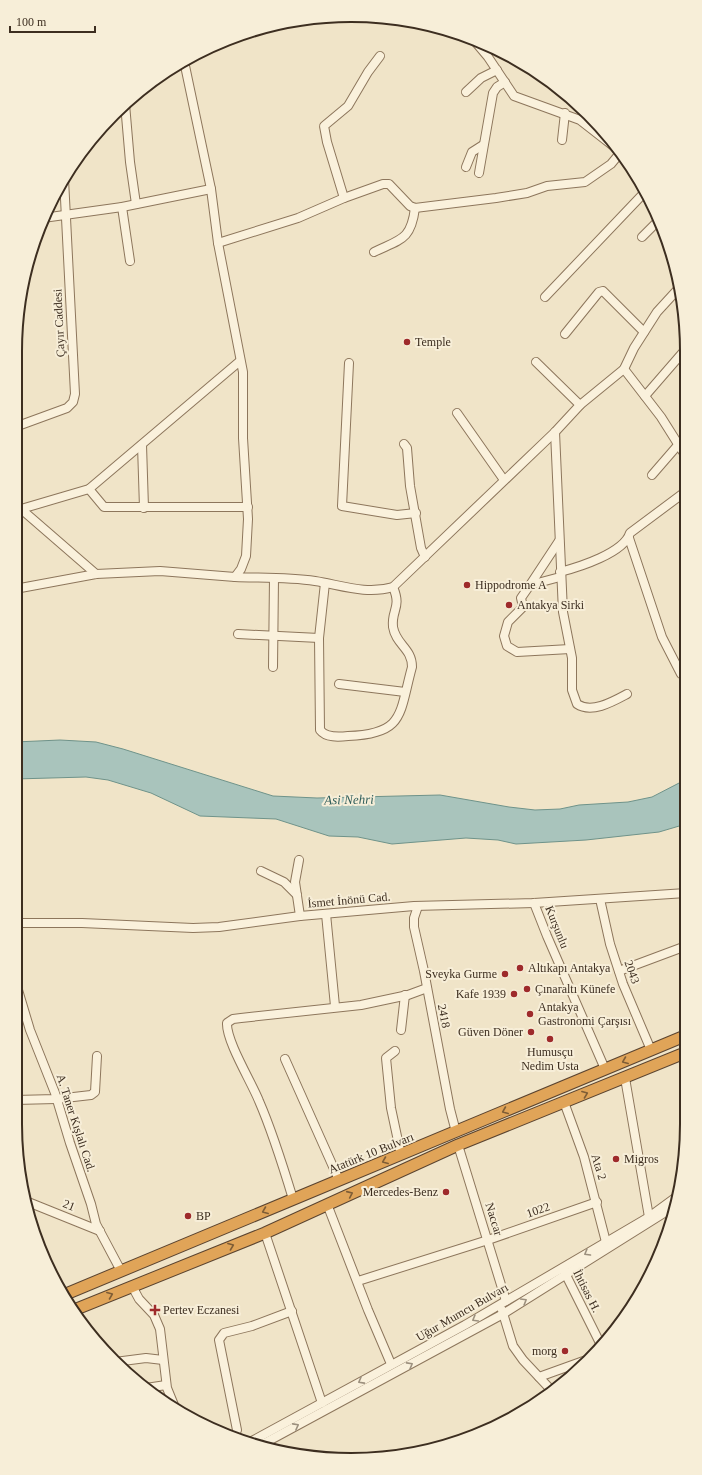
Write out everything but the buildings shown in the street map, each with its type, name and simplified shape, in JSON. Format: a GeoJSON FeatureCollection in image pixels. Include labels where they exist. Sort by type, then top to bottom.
{"type":"FeatureCollection","features":[{"type":"Feature","properties":{"kind":"highway","name":"Atatürk 10 Bulvarı"},"geometry":{"type":"LineString","coordinates":[[69,1293],[680,1039]]}},
{"type":"Feature","properties":{"kind":"highway"},"geometry":{"type":"LineString","coordinates":[[78,1308],[265,1233],[458,1145],[680,1055]]}},
{"type":"Feature","properties":{"kind":"street"},"geometry":{"type":"LineString","coordinates":[[480,48],[497,70],[514,96],[565,114],[585,123],[596,132]]}},
{"type":"Feature","properties":{"kind":"street"},"geometry":{"type":"LineString","coordinates":[[344,198],[327,142],[324,126],[348,106],[368,72],[380,56]]}},
{"type":"Feature","properties":{"kind":"street"},"geometry":{"type":"LineString","coordinates":[[185,67],[211,189],[218,244],[243,372],[243,438],[248,507],[246,556],[241,569],[235,577]]}},
{"type":"Feature","properties":{"kind":"street"},"geometry":{"type":"LineString","coordinates":[[466,92],[481,78],[497,70]]}},
{"type":"Feature","properties":{"kind":"street"},"geometry":{"type":"LineString","coordinates":[[479,173],[493,93],[497,87],[505,82]]}},
{"type":"Feature","properties":{"kind":"street"},"geometry":{"type":"LineString","coordinates":[[126,111],[130,162],[136,204]]}},
{"type":"Feature","properties":{"kind":"street"},"geometry":{"type":"LineString","coordinates":[[562,140],[565,114]]}},
{"type":"Feature","properties":{"kind":"street"},"geometry":{"type":"LineString","coordinates":[[466,167],[472,152],[483,145]]}},
{"type":"Feature","properties":{"kind":"street"},"geometry":{"type":"LineString","coordinates":[[218,244],[298,218],[344,198],[389,184],[410,206],[415,208],[496,198],[527,192],[547,186],[585,182],[611,164],[617,157]]}},
{"type":"Feature","properties":{"kind":"street","name":"Çayır Caddesi"},"geometry":{"type":"LineString","coordinates":[[22,424],[67,408],[73,402],[75,394],[64,189]]}},
{"type":"Feature","properties":{"kind":"street"},"geometry":{"type":"LineString","coordinates":[[51,217],[122,207],[211,189]]}},
{"type":"Feature","properties":{"kind":"street"},"geometry":{"type":"LineString","coordinates":[[545,297],[641,196]]}},
{"type":"Feature","properties":{"kind":"street"},"geometry":{"type":"LineString","coordinates":[[122,207],[130,260]]}},
{"type":"Feature","properties":{"kind":"street"},"geometry":{"type":"LineString","coordinates":[[374,252],[408,234],[412,226],[415,208]]}},
{"type":"Feature","properties":{"kind":"street"},"geometry":{"type":"LineString","coordinates":[[642,237],[655,224]]}},
{"type":"Feature","properties":{"kind":"street"},"geometry":{"type":"LineString","coordinates":[[565,334],[599,292],[603,291],[644,332]]}},
{"type":"Feature","properties":{"kind":"street"},"geometry":{"type":"LineString","coordinates":[[22,588],[96,574],[160,571],[235,577],[274,578],[325,583],[361,590],[380,591],[393,587],[555,432],[580,405],[624,369],[634,348],[657,312],[675,293]]}},
{"type":"Feature","properties":{"kind":"street"},"geometry":{"type":"LineString","coordinates":[[645,396],[680,356]]}},
{"type":"Feature","properties":{"kind":"street"},"geometry":{"type":"LineString","coordinates":[[22,507],[89,489],[240,361]]}},
{"type":"Feature","properties":{"kind":"street"},"geometry":{"type":"LineString","coordinates":[[536,362],[580,405]]}},
{"type":"Feature","properties":{"kind":"street"},"geometry":{"type":"LineString","coordinates":[[349,363],[342,506],[397,515],[416,513]]}},
{"type":"Feature","properties":{"kind":"street"},"geometry":{"type":"LineString","coordinates":[[624,369],[661,416],[680,448]]}},
{"type":"Feature","properties":{"kind":"street"},"geometry":{"type":"LineString","coordinates":[[457,413],[504,480]]}},
{"type":"Feature","properties":{"kind":"street"},"geometry":{"type":"LineString","coordinates":[[555,432],[560,575],[563,612],[572,668],[572,690],[577,704],[586,707],[602,705],[628,694]]}},
{"type":"Feature","properties":{"kind":"street"},"geometry":{"type":"LineString","coordinates":[[404,444],[407,448],[410,486],[421,548],[425,557]]}},
{"type":"Feature","properties":{"kind":"street"},"geometry":{"type":"LineString","coordinates":[[142,445],[144,508]]}},
{"type":"Feature","properties":{"kind":"street"},"geometry":{"type":"LineString","coordinates":[[652,475],[678,445]]}},
{"type":"Feature","properties":{"kind":"street"},"geometry":{"type":"LineString","coordinates":[[89,489],[104,507],[248,507]]}},
{"type":"Feature","properties":{"kind":"street"},"geometry":{"type":"LineString","coordinates":[[530,585],[585,566],[622,545],[629,538],[630,533],[680,496]]}},
{"type":"Feature","properties":{"kind":"street"},"geometry":{"type":"LineString","coordinates":[[22,511],[96,574]]}},
{"type":"Feature","properties":{"kind":"street"},"geometry":{"type":"LineString","coordinates":[[629,538],[662,637],[680,672]]}},
{"type":"Feature","properties":{"kind":"street"},"geometry":{"type":"LineString","coordinates":[[559,540],[521,598],[523,607],[508,622],[504,636],[507,646],[517,652],[570,649]]}},
{"type":"Feature","properties":{"kind":"street"},"geometry":{"type":"LineString","coordinates":[[273,667],[274,578]]}},
{"type":"Feature","properties":{"kind":"street"},"geometry":{"type":"LineString","coordinates":[[325,583],[322,599],[319,638],[320,730],[323,734],[329,736],[375,734],[384,731],[396,720],[412,667],[412,657],[401,643],[393,628],[393,620],[398,603],[393,587]]}},
{"type":"Feature","properties":{"kind":"street"},"geometry":{"type":"LineString","coordinates":[[238,634],[319,638]]}},
{"type":"Feature","properties":{"kind":"street"},"geometry":{"type":"LineString","coordinates":[[339,684],[405,692]]}},
{"type":"Feature","properties":{"kind":"street"},"geometry":{"type":"LineString","coordinates":[[300,860],[295,882],[300,916]]}},
{"type":"Feature","properties":{"kind":"street"},"geometry":{"type":"LineString","coordinates":[[261,871],[284,882],[297,895]]}},
{"type":"Feature","properties":{"kind":"street","name":"İsmet İnönü Cad."},"geometry":{"type":"LineString","coordinates":[[22,923],[82,922],[193,928],[219,927],[300,916],[418,906],[534,903],[680,893]]}},
{"type":"Feature","properties":{"kind":"street","name":"2043"},"geometry":{"type":"LineString","coordinates":[[600,899],[610,944],[619,971],[651,1050]]}},
{"type":"Feature","properties":{"kind":"street","name":"Kurşunlu"},"geometry":{"type":"LineString","coordinates":[[534,903],[605,1069]]}},
{"type":"Feature","properties":{"kind":"street","name":"2418"},"geometry":{"type":"LineString","coordinates":[[418,906],[414,918],[414,927],[450,1109],[456,1132]]}},
{"type":"Feature","properties":{"kind":"street"},"geometry":{"type":"LineString","coordinates":[[326,914],[335,1006]]}},
{"type":"Feature","properties":{"kind":"street"},"geometry":{"type":"LineString","coordinates":[[619,971],[680,948]]}},
{"type":"Feature","properties":{"kind":"street"},"geometry":{"type":"LineString","coordinates":[[293,1199],[273,1135],[259,1100],[243,1069],[227,1030],[227,1023],[233,1019],[335,1006],[361,1005],[405,995],[427,988]]}},
{"type":"Feature","properties":{"kind":"street"},"geometry":{"type":"LineString","coordinates":[[401,1030],[405,995]]}},
{"type":"Feature","properties":{"kind":"street","name":"A. Taner Kışlalı Cad."},"geometry":{"type":"LineString","coordinates":[[22,1003],[100,1231],[121,1271]]}},
{"type":"Feature","properties":{"kind":"street"},"geometry":{"type":"LineString","coordinates":[[395,1051],[386,1058],[391,1108],[401,1155]]}},
{"type":"Feature","properties":{"kind":"street"},"geometry":{"type":"LineString","coordinates":[[22,1100],[56,1099],[90,1095],[95,1092],[97,1056]]}},
{"type":"Feature","properties":{"kind":"street"},"geometry":{"type":"LineString","coordinates":[[285,1059],[338,1180]]}},
{"type":"Feature","properties":{"kind":"street"},"geometry":{"type":"LineString","coordinates":[[625,1078],[649,1217]]}},
{"type":"Feature","properties":{"kind":"street","name":"Ata 2"},"geometry":{"type":"LineString","coordinates":[[564,1102],[584,1157],[597,1202],[606,1242]]}},
{"type":"Feature","properties":{"kind":"street","name":"Naccar"},"geometry":{"type":"LineString","coordinates":[[458,1145],[488,1240],[503,1302],[503,1314],[513,1346],[523,1360],[548,1387]]}},
{"type":"Feature","properties":{"kind":"street","name":"Uğur Mumcu Bulvarı"},"geometry":{"type":"LineString","coordinates":[[265,1442],[374,1385],[503,1314],[606,1242],[649,1217],[671,1201]]}},
{"type":"Feature","properties":{"kind":"street","name":"1022"},"geometry":{"type":"LineString","coordinates":[[358,1281],[488,1240],[597,1202]]}},
{"type":"Feature","properties":{"kind":"street","name":"21"},"geometry":{"type":"LineString","coordinates":[[32,1203],[100,1231]]}},
{"type":"Feature","properties":{"kind":"street"},"geometry":{"type":"LineString","coordinates":[[327,1204],[368,1310],[391,1364]]}},
{"type":"Feature","properties":{"kind":"street","name":"Uğur Mumcu Bulvarı"},"geometry":{"type":"LineString","coordinates":[[256,1439],[503,1302],[564,1271],[669,1210]]}},
{"type":"Feature","properties":{"kind":"street"},"geometry":{"type":"LineString","coordinates":[[265,1233],[322,1403]]}},
{"type":"Feature","properties":{"kind":"street","name":"İhtisas H."},"geometry":{"type":"LineString","coordinates":[[564,1271],[599,1340]]}},
{"type":"Feature","properties":{"kind":"street"},"geometry":{"type":"LineString","coordinates":[[132,1286],[139,1299],[154,1316],[160,1329],[166,1385],[172,1401]]}},
{"type":"Feature","properties":{"kind":"street"},"geometry":{"type":"LineString","coordinates":[[236,1432],[237,1430],[219,1340],[224,1333],[252,1326],[292,1311]]}},
{"type":"Feature","properties":{"kind":"street"},"geometry":{"type":"LineString","coordinates":[[123,1361],[146,1358],[163,1360]]}},
{"type":"Feature","properties":{"kind":"street"},"geometry":{"type":"LineString","coordinates":[[539,1377],[575,1365]]}},
{"type":"Feature","properties":{"kind":"street"},"geometry":{"type":"LineString","coordinates":[[153,1387],[166,1385]]}},
{"type":"Feature","properties":{"kind":"water","name":"Asi Nehri"},"geometry":{"type":"Polygon","coordinates":[[[60,740],[96,742],[273,796],[317,798],[440,795],[535,810],[560,809],[579,805],[628,802],[652,797],[680,783],[680,826],[659,832],[586,840],[516,844],[498,840],[466,838],[392,844],[358,837],[329,836],[276,819],[200,816],[151,793],[108,780],[86,777],[22,779],[22,742],[60,740]]]}},
{"type":"Feature","properties":{"kind":"place","name":"Temple"},"geometry":{"type":"Point","coordinates":[407,342]}},
{"type":"Feature","properties":{"kind":"place","name":"Hippodrome A"},"geometry":{"type":"Point","coordinates":[467,585]}},
{"type":"Feature","properties":{"kind":"place","name":"Antakya Sirki"},"geometry":{"type":"Point","coordinates":[509,605]}},
{"type":"Feature","properties":{"kind":"place","name":"Altıkapı Antakya"},"geometry":{"type":"Point","coordinates":[520,968]}},
{"type":"Feature","properties":{"kind":"place","name":"Sveyka Gurme"},"geometry":{"type":"Point","coordinates":[505,974]}},
{"type":"Feature","properties":{"kind":"place","name":"Çınaraltı Künefe"},"geometry":{"type":"Point","coordinates":[527,989]}},
{"type":"Feature","properties":{"kind":"place","name":"Kafe 1939"},"geometry":{"type":"Point","coordinates":[514,994]}},
{"type":"Feature","properties":{"kind":"place","name":"Antakya Gastronomi Çarşısı"},"geometry":{"type":"Point","coordinates":[530,1014]}},
{"type":"Feature","properties":{"kind":"place","name":"Güven Döner"},"geometry":{"type":"Point","coordinates":[531,1032]}},
{"type":"Feature","properties":{"kind":"place","name":"Humusçu Nedim Usta"},"geometry":{"type":"Point","coordinates":[550,1039]}},
{"type":"Feature","properties":{"kind":"place","name":"Migros"},"geometry":{"type":"Point","coordinates":[616,1159]}},
{"type":"Feature","properties":{"kind":"place","name":"Mercedes-Benz"},"geometry":{"type":"Point","coordinates":[446,1192]}},
{"type":"Feature","properties":{"kind":"place","name":"BP"},"geometry":{"type":"Point","coordinates":[188,1216]}},
{"type":"Feature","properties":{"kind":"place","name":"Pertev Eczanesi"},"geometry":{"type":"Point","coordinates":[155,1310]}},
{"type":"Feature","properties":{"kind":"place","name":"morg"},"geometry":{"type":"Point","coordinates":[565,1351]}}]}
